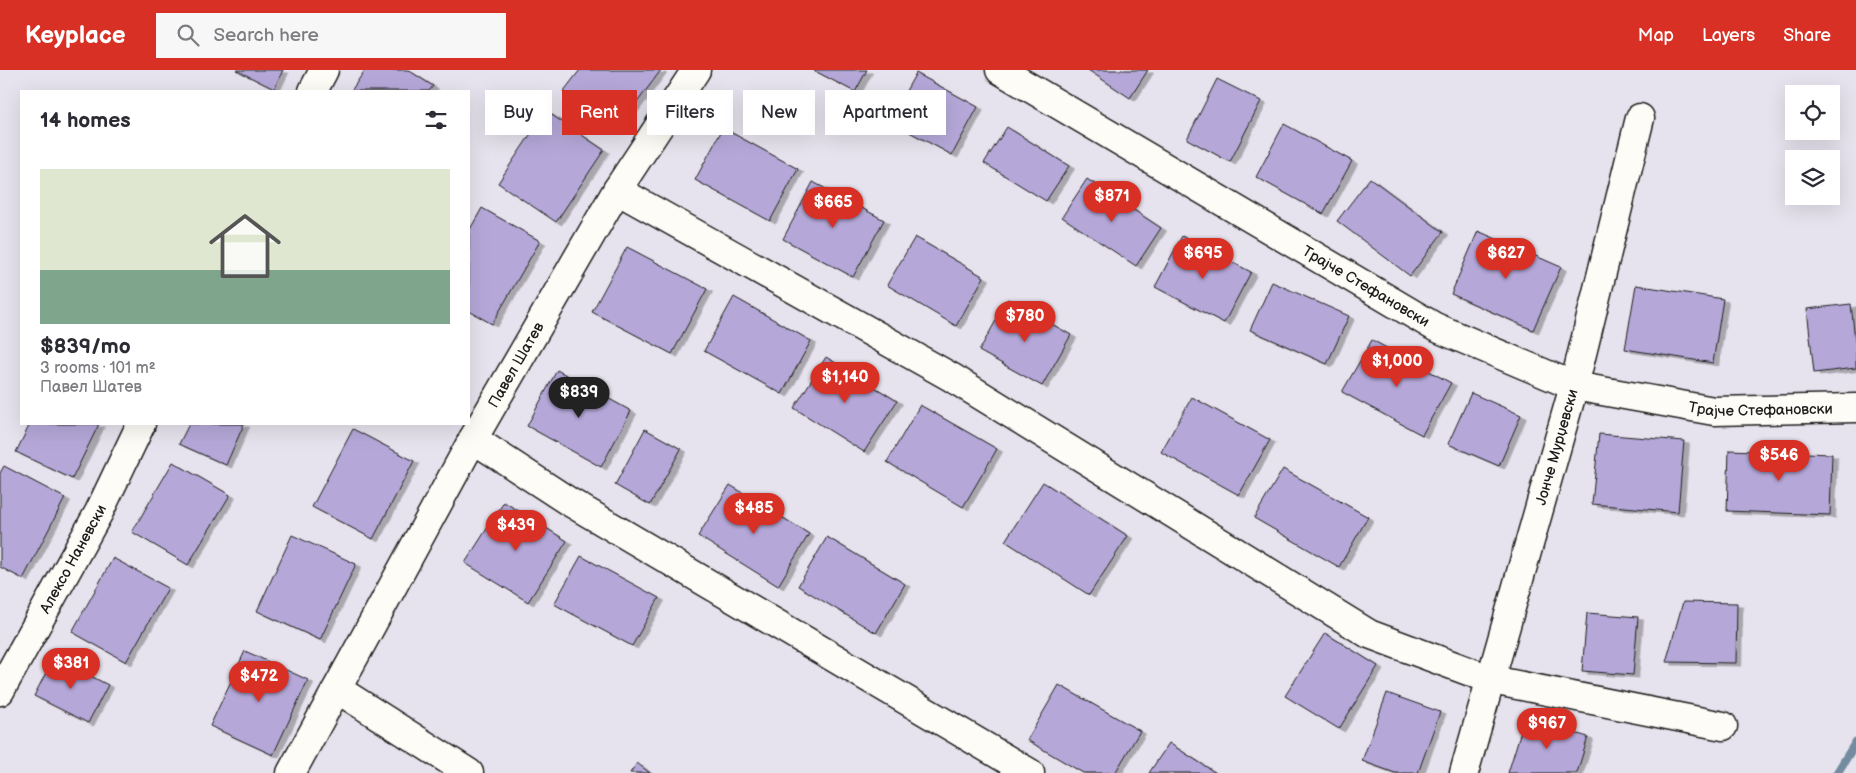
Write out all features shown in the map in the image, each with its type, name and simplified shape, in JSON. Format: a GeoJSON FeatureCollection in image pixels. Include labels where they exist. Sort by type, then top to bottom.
{"type":"FeatureCollection","features":[{"type":"Feature","properties":{"kind":"street"},"geometry":{"type":"LineString","coordinates":[[314,90],[324,70]]}},
{"type":"Feature","properties":{"kind":"street","name":"Павел Шатев"},"geometry":{"type":"LineString","coordinates":[[291,773],[473,439],[617,190],[696,70]]}},
{"type":"Feature","properties":{"kind":"street","name":"Трајче Стефановски"},"geometry":{"type":"LineString","coordinates":[[1000,70],[1435,327],[1574,386],[1714,410],[1856,408]]}},
{"type":"Feature","properties":{"kind":"street","name":"Јонче Мурџевски"},"geometry":{"type":"LineString","coordinates":[[1464,773],[1492,680],[1574,386],[1640,118]]}},
{"type":"Feature","properties":{"kind":"street"},"geometry":{"type":"LineString","coordinates":[[617,190],[951,377],[1368,634],[1492,680],[1723,726]]}},
{"type":"Feature","properties":{"kind":"street","name":"Алексо Наневски"},"geometry":{"type":"LineString","coordinates":[[0,691],[99,512],[141,425]]}},
{"type":"Feature","properties":{"kind":"street"},"geometry":{"type":"LineString","coordinates":[[473,439],[568,501],[1030,773]]}},
{"type":"Feature","properties":{"kind":"street"},"geometry":{"type":"LineString","coordinates":[[337,689],[469,773]]}},
{"type":"Feature","properties":{"kind":"building"},"geometry":{"type":"Polygon","coordinates":[[[236,70],[283,70],[274,89],[236,70]]]}},
{"type":"Feature","properties":{"kind":"building"},"geometry":{"type":"Polygon","coordinates":[[[365,70],[408,70],[433,86],[430,90],[352,90],[365,70]]]}},
{"type":"Feature","properties":{"kind":"building"},"geometry":{"type":"Polygon","coordinates":[[[580,70],[661,70],[637,103],[637,90],[565,90],[580,70]]]}},
{"type":"Feature","properties":{"kind":"building"},"geometry":{"type":"Polygon","coordinates":[[[813,70],[867,70],[856,90],[851,90],[813,70]]]}},
{"type":"Feature","properties":{"kind":"building"},"geometry":{"type":"Polygon","coordinates":[[[1088,70],[1148,70],[1130,98],[1088,70]]]}},
{"type":"Feature","properties":{"kind":"building"},"geometry":{"type":"Polygon","coordinates":[[[916,73],[978,107],[952,155],[915,135],[946,135],[946,90],[906,90],[916,73]]]}},
{"type":"Feature","properties":{"kind":"building"},"geometry":{"type":"Polygon","coordinates":[[[1217,79],[1261,101],[1230,162],[1187,139],[1217,79]]]}},
{"type":"Feature","properties":{"kind":"building"},"geometry":{"type":"Polygon","coordinates":[[[552,115],[562,122],[562,135],[582,135],[604,150],[556,222],[498,183],[530,135],[552,135],[552,115]]]}},
{"type":"Feature","properties":{"kind":"building"},"geometry":{"type":"Polygon","coordinates":[[[1284,124],[1352,161],[1323,214],[1256,177],[1284,124]]]}},
{"type":"Feature","properties":{"kind":"building"},"geometry":{"type":"Polygon","coordinates":[[[1007,127],[1069,166],[1046,201],[984,163],[1007,127]]]}},
{"type":"Feature","properties":{"kind":"building"},"geometry":{"type":"Polygon","coordinates":[[[733,133],[798,169],[770,221],[695,180],[719,135],[733,135],[733,133]]]}},
{"type":"Feature","properties":{"kind":"building"},"geometry":{"type":"Polygon","coordinates":[[[1370,178],[1443,232],[1410,276],[1337,221],[1370,178]]]}},
{"type":"Feature","properties":{"kind":"building"},"geometry":{"type":"Polygon","coordinates":[[[1087,179],[1161,228],[1136,266],[1062,217],[1087,179]]]}},
{"type":"Feature","properties":{"kind":"building"},"geometry":{"type":"Polygon","coordinates":[[[813,182],[884,220],[853,277],[783,239],[813,182]]]}},
{"type":"Feature","properties":{"kind":"building"},"geometry":{"type":"Polygon","coordinates":[[[482,208],[540,241],[492,324],[470,312],[470,229],[482,208]]]}},
{"type":"Feature","properties":{"kind":"building"},"geometry":{"type":"Polygon","coordinates":[[[1478,231],[1561,267],[1533,330],[1451,294],[1478,231]]]}},
{"type":"Feature","properties":{"kind":"building"},"geometry":{"type":"Polygon","coordinates":[[[1182,236],[1251,272],[1224,323],[1155,287],[1182,236]]]}},
{"type":"Feature","properties":{"kind":"building"},"geometry":{"type":"Polygon","coordinates":[[[915,237],[984,277],[956,326],[887,285],[915,237]]]}},
{"type":"Feature","properties":{"kind":"building"},"geometry":{"type":"Polygon","coordinates":[[[627,247],[707,289],[672,354],[592,312],[627,247]]]}},
{"type":"Feature","properties":{"kind":"building"},"geometry":{"type":"Polygon","coordinates":[[[1272,282],[1349,316],[1327,364],[1250,330],[1272,282]]]}},
{"type":"Feature","properties":{"kind":"building"},"geometry":{"type":"Polygon","coordinates":[[[1636,285],[1723,299],[1713,363],[1625,349],[1636,285]]]}},
{"type":"Feature","properties":{"kind":"building"},"geometry":{"type":"Polygon","coordinates":[[[734,297],[811,341],[782,394],[704,351],[734,297]]]}},
{"type":"Feature","properties":{"kind":"building"},"geometry":{"type":"Polygon","coordinates":[[[1008,299],[1071,335],[1042,386],[979,351],[1008,299]]]}},
{"type":"Feature","properties":{"kind":"building"},"geometry":{"type":"Polygon","coordinates":[[[1851,304],[1856,368],[1814,373],[1807,309],[1851,304]]]}},
{"type":"Feature","properties":{"kind":"building"},"geometry":{"type":"Polygon","coordinates":[[[1372,340],[1451,383],[1422,435],[1342,392],[1372,340]]]}},
{"type":"Feature","properties":{"kind":"building"},"geometry":{"type":"Polygon","coordinates":[[[826,357],[897,401],[864,452],[794,408],[826,357]]]}},
{"type":"Feature","properties":{"kind":"building"},"geometry":{"type":"Polygon","coordinates":[[[557,370],[631,411],[601,467],[527,426],[557,370]]]}},
{"type":"Feature","properties":{"kind":"building"},"geometry":{"type":"Polygon","coordinates":[[[1471,393],[1521,415],[1499,466],[1448,444],[1471,393]]]}},
{"type":"Feature","properties":{"kind":"building"},"geometry":{"type":"Polygon","coordinates":[[[1192,397],[1270,440],[1239,495],[1161,452],[1192,397]]]}},
{"type":"Feature","properties":{"kind":"building"},"geometry":{"type":"Polygon","coordinates":[[[920,405],[997,449],[963,507],[887,462],[920,405]]]}},
{"type":"Feature","properties":{"kind":"building"},"geometry":{"type":"Polygon","coordinates":[[[30,425],[99,425],[72,479],[16,452],[30,425]]]}},
{"type":"Feature","properties":{"kind":"building"},"geometry":{"type":"Polygon","coordinates":[[[188,425],[244,425],[226,465],[179,444],[188,425]]]}},
{"type":"Feature","properties":{"kind":"building"},"geometry":{"type":"Polygon","coordinates":[[[353,429],[414,461],[373,539],[312,507],[353,429]]]}},
{"type":"Feature","properties":{"kind":"building"},"geometry":{"type":"Polygon","coordinates":[[[645,429],[681,449],[650,505],[615,485],[645,429]]]}},
{"type":"Feature","properties":{"kind":"building"},"geometry":{"type":"Polygon","coordinates":[[[1599,434],[1684,441],[1678,512],[1592,504],[1599,434]]]}},
{"type":"Feature","properties":{"kind":"building"},"geometry":{"type":"Polygon","coordinates":[[[1729,450],[1832,454],[1830,515],[1727,511],[1729,450]]]}},
{"type":"Feature","properties":{"kind":"building"},"geometry":{"type":"Polygon","coordinates":[[[173,462],[230,495],[188,565],[132,532],[173,462]]]}},
{"type":"Feature","properties":{"kind":"building"},"geometry":{"type":"Polygon","coordinates":[[[4,466],[65,498],[23,579],[0,567],[0,473],[4,466]]]}},
{"type":"Feature","properties":{"kind":"building"},"geometry":{"type":"Polygon","coordinates":[[[1283,469],[1368,517],[1339,567],[1254,518],[1283,469]]]}},
{"type":"Feature","properties":{"kind":"building"},"geometry":{"type":"Polygon","coordinates":[[[1043,482],[1128,536],[1089,595],[1005,541],[1043,482]]]}},
{"type":"Feature","properties":{"kind":"building"},"geometry":{"type":"Polygon","coordinates":[[[730,485],[809,534],[778,586],[698,536],[730,485]]]}},
{"type":"Feature","properties":{"kind":"building"},"geometry":{"type":"Polygon","coordinates":[[[504,502],[567,541],[528,602],[465,563],[504,502]]]}},
{"type":"Feature","properties":{"kind":"building"},"geometry":{"type":"Polygon","coordinates":[[[292,535],[356,564],[320,640],[257,611],[292,535]]]}},
{"type":"Feature","properties":{"kind":"building"},"geometry":{"type":"Polygon","coordinates":[[[827,537],[905,584],[876,633],[798,586],[827,537]]]}},
{"type":"Feature","properties":{"kind":"building"},"geometry":{"type":"Polygon","coordinates":[[[581,556],[659,598],[632,646],[554,604],[581,556]]]}},
{"type":"Feature","properties":{"kind":"building"},"geometry":{"type":"Polygon","coordinates":[[[113,558],[168,588],[126,662],[72,632],[113,558]]]}},
{"type":"Feature","properties":{"kind":"building"},"geometry":{"type":"Polygon","coordinates":[[[1683,602],[1737,603],[1736,663],[1666,662],[1683,602]]]}},
{"type":"Feature","properties":{"kind":"building"},"geometry":{"type":"Polygon","coordinates":[[[1587,613],[1638,617],[1633,675],[1582,671],[1587,613]]]}},
{"type":"Feature","properties":{"kind":"building"},"geometry":{"type":"Polygon","coordinates":[[[1325,633],[1378,666],[1339,729],[1285,696],[1325,633]]]}},
{"type":"Feature","properties":{"kind":"building"},"geometry":{"type":"Polygon","coordinates":[[[245,651],[308,680],[273,755],[210,726],[245,651]]]}},
{"type":"Feature","properties":{"kind":"building"},"geometry":{"type":"Polygon","coordinates":[[[54,657],[108,685],[88,723],[34,696],[54,657]]]}},
{"type":"Feature","properties":{"kind":"building"},"geometry":{"type":"Polygon","coordinates":[[[1059,685],[1140,731],[1115,773],[1083,773],[1027,740],[1059,685]]]}},
{"type":"Feature","properties":{"kind":"building"},"geometry":{"type":"Polygon","coordinates":[[[1387,693],[1440,712],[1418,773],[1395,773],[1362,761],[1387,693]]]}},
{"type":"Feature","properties":{"kind":"building"},"geometry":{"type":"Polygon","coordinates":[[[1525,718],[1588,737],[1577,773],[1508,773],[1525,718]]]}},
{"type":"Feature","properties":{"kind":"building"},"geometry":{"type":"Polygon","coordinates":[[[1169,743],[1216,773],[1149,773],[1169,743]]]}},
{"type":"Feature","properties":{"kind":"building"},"geometry":{"type":"Polygon","coordinates":[[[637,763],[650,773],[630,773],[637,763]]]}},
{"type":"Feature","properties":{"kind":"waterway"},"geometry":{"type":"LineString","coordinates":[[1837,773],[1856,742]]}}]}
